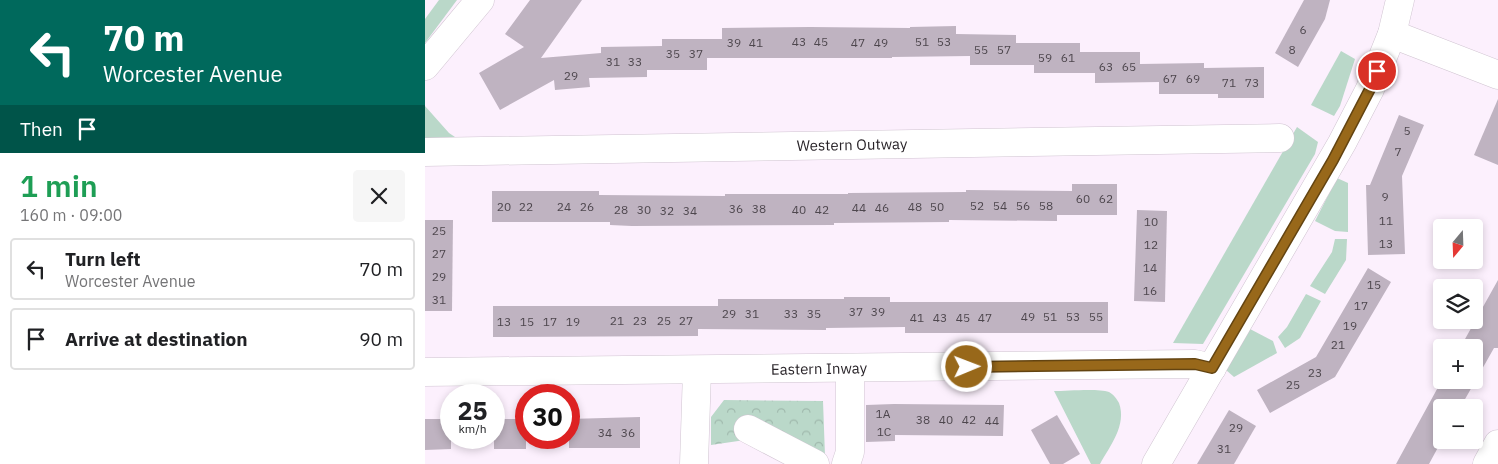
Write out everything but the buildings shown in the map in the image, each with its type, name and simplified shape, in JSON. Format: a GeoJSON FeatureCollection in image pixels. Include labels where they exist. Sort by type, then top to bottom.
{"type":"FeatureCollection","features":[{"type":"Feature","properties":{"kind":"street"},"geometry":{"type":"LineString","coordinates":[[425,66],[480,0]]}},
{"type":"Feature","properties":{"kind":"street"},"geometry":{"type":"LineString","coordinates":[[1156,464],[1333,160],[1370,89],[1392,34],[1401,0]]}},
{"type":"Feature","properties":{"kind":"street"},"geometry":{"type":"LineString","coordinates":[[1392,34],[1498,75]]}},
{"type":"Feature","properties":{"kind":"street","name":"Western Outway"},"geometry":{"type":"LineString","coordinates":[[425,152],[1280,138]]}},
{"type":"Feature","properties":{"kind":"street","name":"Eastern Inway"},"geometry":{"type":"LineString","coordinates":[[425,372],[697,371],[1195,364],[1212,368]]}},
{"type":"Feature","properties":{"kind":"street"},"geometry":{"type":"LineString","coordinates":[[846,464],[849,452],[850,369]]}},
{"type":"Feature","properties":{"kind":"street"},"geometry":{"type":"LineString","coordinates":[[695,464],[697,371]]}},
{"type":"Feature","properties":{"kind":"street"},"geometry":{"type":"LineString","coordinates":[[748,429],[815,464]]}},
{"type":"Feature","properties":{"kind":"street"},"geometry":{"type":"LineString","coordinates":[[1487,464],[1498,444]]}},
{"type":"Feature","properties":{"kind":"green space"},"geometry":{"type":"Polygon","coordinates":[[[439,0],[457,0],[425,43],[425,19],[439,0]]]}},
{"type":"Feature","properties":{"kind":"green space"},"geometry":{"type":"Polygon","coordinates":[[[1341,51],[1355,59],[1340,106],[1334,116],[1311,105],[1341,51]]]}},
{"type":"Feature","properties":{"kind":"green space"},"geometry":{"type":"Polygon","coordinates":[[[425,106],[449,133],[461,141],[425,140],[425,106]]]}},
{"type":"Feature","properties":{"kind":"green space"},"geometry":{"type":"Polygon","coordinates":[[[1297,127],[1318,142],[1315,154],[1203,344],[1173,343],[1297,127]]]}},
{"type":"Feature","properties":{"kind":"green space"},"geometry":{"type":"Polygon","coordinates":[[[1337,178],[1348,183],[1348,232],[1335,231],[1315,221],[1337,178]]]}},
{"type":"Feature","properties":{"kind":"green space"},"geometry":{"type":"Polygon","coordinates":[[[1335,239],[1347,239],[1346,260],[1325,294],[1310,286],[1332,252],[1335,239]]]}},
{"type":"Feature","properties":{"kind":"green space"},"geometry":{"type":"Polygon","coordinates":[[[1306,294],[1321,301],[1300,338],[1285,348],[1278,337],[1287,327],[1306,294]]]}},
{"type":"Feature","properties":{"kind":"green space"},"geometry":{"type":"Polygon","coordinates":[[[1250,329],[1273,341],[1277,353],[1234,377],[1226,370],[1250,329]]]}},
{"type":"Feature","properties":{"kind":"green space"},"geometry":{"type":"Polygon","coordinates":[[[1054,391],[1104,391],[1109,392],[1118,401],[1121,411],[1119,427],[1113,443],[1100,464],[1091,464],[1054,391]]]}},
{"type":"Feature","properties":{"kind":"green space"},"geometry":{"type":"Polygon","coordinates":[[[724,400],[823,401],[825,456],[745,440],[711,445],[711,417],[724,400]]]}},
{"type":"Feature","properties":{"kind":"route"},"geometry":{"type":"LineString","coordinates":[[967,367],[1195,364],[1212,368],[1333,160],[1370,89],[1377,71]]}}]}
